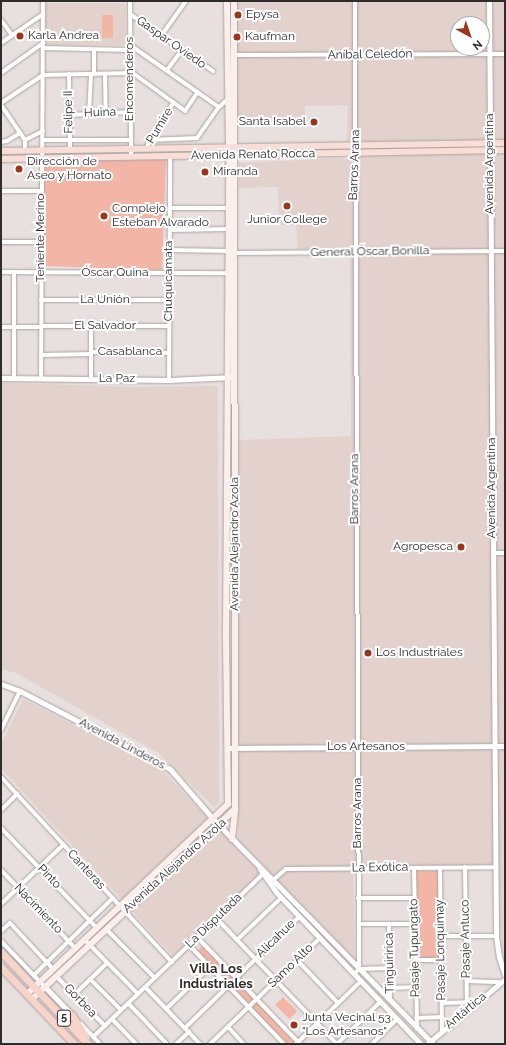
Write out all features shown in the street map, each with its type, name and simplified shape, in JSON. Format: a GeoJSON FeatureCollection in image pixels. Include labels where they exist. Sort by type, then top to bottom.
{"type":"FeatureCollection","features":[{"type":"Feature","properties":{"kind":"highway","name":"5"},"geometry":{"type":"LineString","coordinates":[[1,952],[89,1044]]}},
{"type":"Feature","properties":{"kind":"highway","name":"5"},"geometry":{"type":"LineString","coordinates":[[1,966],[74,1044]]}},
{"type":"Feature","properties":{"kind":"highway"},"geometry":{"type":"LineString","coordinates":[[72,1015],[89,1044]]}},
{"type":"Feature","properties":{"kind":"main road","name":"Avenida Alejandro Azola"},"geometry":{"type":"LineString","coordinates":[[226,1],[228,99],[232,148]]}},
{"type":"Feature","properties":{"kind":"main road","name":"Avenida Alejandro Azola"},"geometry":{"type":"LineString","coordinates":[[37,990],[40,981],[119,905],[214,820],[228,804],[227,748],[231,378],[236,254],[232,156],[234,1]]}},
{"type":"Feature","properties":{"kind":"main road","name":"Avenida Renato Rocca"},"geometry":{"type":"LineString","coordinates":[[1,151],[505,143]]}},
{"type":"Feature","properties":{"kind":"main road"},"geometry":{"type":"LineString","coordinates":[[437,151],[438,144]]}},
{"type":"Feature","properties":{"kind":"main road","name":"Avenida Renato Rocca"},"geometry":{"type":"LineString","coordinates":[[1,159],[505,150]]}},
{"type":"Feature","properties":{"kind":"main road","name":"Avenida Alejandro Azola"},"geometry":{"type":"LineString","coordinates":[[30,996],[37,990],[45,987],[124,911],[220,825],[235,809],[229,273],[229,208],[232,156]]}},
{"type":"Feature","properties":{"kind":"main road"},"geometry":{"type":"LineString","coordinates":[[232,839],[235,809]]}},
{"type":"Feature","properties":{"kind":"street","name":"Teniente Merino"},"geometry":{"type":"LineString","coordinates":[[41,379],[41,158],[43,150],[42,1]]}},
{"type":"Feature","properties":{"kind":"street","name":"Encomenderos"},"geometry":{"type":"LineString","coordinates":[[130,1],[131,157]]}},
{"type":"Feature","properties":{"kind":"street"},"geometry":{"type":"LineString","coordinates":[[161,36],[186,1]]}},
{"type":"Feature","properties":{"kind":"street","name":"Barros Arana"},"geometry":{"type":"LineString","coordinates":[[355,1],[357,146],[354,153],[354,252],[358,898],[360,969]]}},
{"type":"Feature","properties":{"kind":"street","name":"Avenida Argentina"},"geometry":{"type":"LineString","coordinates":[[489,1],[489,16]]}},
{"type":"Feature","properties":{"kind":"street"},"geometry":{"type":"LineString","coordinates":[[1,43],[43,14]]}},
{"type":"Feature","properties":{"kind":"street","name":"Gaspar Oviedo"},"geometry":{"type":"LineString","coordinates":[[130,14],[213,71]]}},
{"type":"Feature","properties":{"kind":"street"},"geometry":{"type":"LineString","coordinates":[[1,20],[12,36]]}},
{"type":"Feature","properties":{"kind":"street"},"geometry":{"type":"LineString","coordinates":[[1,66],[3,72],[43,43]]}},
{"type":"Feature","properties":{"kind":"street"},"geometry":{"type":"LineString","coordinates":[[130,45],[219,107]]}},
{"type":"Feature","properties":{"kind":"street"},"geometry":{"type":"LineString","coordinates":[[43,48],[130,50]]}},
{"type":"Feature","properties":{"kind":"street"},"geometry":{"type":"LineString","coordinates":[[90,114],[94,50]]}},
{"type":"Feature","properties":{"kind":"street"},"geometry":{"type":"LineString","coordinates":[[167,70],[182,50]]}},
{"type":"Feature","properties":{"kind":"street","name":"Aníbal Celedón"},"geometry":{"type":"LineString","coordinates":[[490,54],[505,54]]}},
{"type":"Feature","properties":{"kind":"street","name":"Aníbal Celedón"},"geometry":{"type":"LineString","coordinates":[[234,55],[356,56],[450,55]]}},
{"type":"Feature","properties":{"kind":"street","name":"Avenida Argentina"},"geometry":{"type":"LineString","coordinates":[[490,56],[490,251],[496,936],[498,957],[505,975]]}},
{"type":"Feature","properties":{"kind":"street"},"geometry":{"type":"LineString","coordinates":[[25,150],[25,140],[1,104],[43,75],[130,72],[185,111],[198,92]]}},
{"type":"Feature","properties":{"kind":"street","name":"Felipe II"},"geometry":{"type":"LineString","coordinates":[[69,74],[70,150]]}},
{"type":"Feature","properties":{"kind":"street"},"geometry":{"type":"LineString","coordinates":[[105,74],[106,113]]}},
{"type":"Feature","properties":{"kind":"street","name":"Avenida Renato Rocca"},"geometry":{"type":"LineString","coordinates":[[149,140],[197,138],[219,107],[228,99]]}},
{"type":"Feature","properties":{"kind":"street","name":"Pumire"},"geometry":{"type":"LineString","coordinates":[[147,149],[149,140],[174,102]]}},
{"type":"Feature","properties":{"kind":"street","name":"Huina"},"geometry":{"type":"LineString","coordinates":[[69,114],[130,112]]}},
{"type":"Feature","properties":{"kind":"street"},"geometry":{"type":"LineString","coordinates":[[25,140],[43,131]]}},
{"type":"Feature","properties":{"kind":"street"},"geometry":{"type":"LineString","coordinates":[[1,142],[7,141],[20,133]]}},
{"type":"Feature","properties":{"kind":"street"},"geometry":{"type":"LineString","coordinates":[[43,140],[131,140]]}},
{"type":"Feature","properties":{"kind":"street","name":"Chuquicamata"},"geometry":{"type":"LineString","coordinates":[[169,380],[170,157]]}},
{"type":"Feature","properties":{"kind":"street"},"geometry":{"type":"LineString","coordinates":[[1,191],[41,191]]}},
{"type":"Feature","properties":{"kind":"street"},"geometry":{"type":"LineString","coordinates":[[170,208],[229,208]]}},
{"type":"Feature","properties":{"kind":"street"},"geometry":{"type":"LineString","coordinates":[[170,230],[229,229]]}},
{"type":"Feature","properties":{"kind":"street"},"geometry":{"type":"LineString","coordinates":[[1,242],[41,242]]}},
{"type":"Feature","properties":{"kind":"street"},"geometry":{"type":"LineString","coordinates":[[170,250],[229,251]]}},
{"type":"Feature","properties":{"kind":"street","name":"General Óscar Bonilla"},"geometry":{"type":"LineString","coordinates":[[236,254],[505,251]]}},
{"type":"Feature","properties":{"kind":"street","name":"Óscar Quina"},"geometry":{"type":"LineString","coordinates":[[1,272],[229,273]]}},
{"type":"Feature","properties":{"kind":"street"},"geometry":{"type":"LineString","coordinates":[[14,272],[14,378]]}},
{"type":"Feature","properties":{"kind":"street","name":"La Unión"},"geometry":{"type":"LineString","coordinates":[[41,300],[169,300]]}},
{"type":"Feature","properties":{"kind":"street"},"geometry":{"type":"LineString","coordinates":[[90,326],[91,379]]}},
{"type":"Feature","properties":{"kind":"street","name":"El Salvador"},"geometry":{"type":"LineString","coordinates":[[1,327],[169,326]]}},
{"type":"Feature","properties":{"kind":"street","name":"Casablanca"},"geometry":{"type":"LineString","coordinates":[[41,355],[91,353],[169,353]]}},
{"type":"Feature","properties":{"kind":"street","name":"La Paz"},"geometry":{"type":"LineString","coordinates":[[1,378],[169,380],[231,378]]}},
{"type":"Feature","properties":{"kind":"street"},"geometry":{"type":"LineString","coordinates":[[493,553],[505,553]]}},
{"type":"Feature","properties":{"kind":"street","name":"Avenida Linderos"},"geometry":{"type":"LineString","coordinates":[[1,684],[20,691],[162,764],[258,865],[281,898],[421,1044]]}},
{"type":"Feature","properties":{"kind":"street"},"geometry":{"type":"LineString","coordinates":[[1,730],[20,691]]}},
{"type":"Feature","properties":{"kind":"street"},"geometry":{"type":"LineString","coordinates":[[1,717],[6,720]]}},
{"type":"Feature","properties":{"kind":"street","name":"Los Artesanos"},"geometry":{"type":"LineString","coordinates":[[227,748],[505,746]]}},
{"type":"Feature","properties":{"kind":"street","name":"Canteras"},"geometry":{"type":"LineString","coordinates":[[1,777],[172,962]]}},
{"type":"Feature","properties":{"kind":"street"},"geometry":{"type":"LineString","coordinates":[[1,810],[17,794]]}},
{"type":"Feature","properties":{"kind":"street","name":"Pinto"},"geometry":{"type":"LineString","coordinates":[[1,828],[96,927]]}},
{"type":"Feature","properties":{"kind":"street"},"geometry":{"type":"LineString","coordinates":[[1,904],[63,845]]}},
{"type":"Feature","properties":{"kind":"street","name":"Pasaje Antuco"},"geometry":{"type":"LineString","coordinates":[[465,867],[468,1010]]}},
{"type":"Feature","properties":{"kind":"street","name":"La Exótica"},"geometry":{"type":"LineString","coordinates":[[271,882],[286,869],[496,867]]}},
{"type":"Feature","properties":{"kind":"street","name":"Pasaje Tupungato"},"geometry":{"type":"LineString","coordinates":[[414,868],[417,1029]]}},
{"type":"Feature","properties":{"kind":"street","name":"Pasaje Lonquimay"},"geometry":{"type":"LineString","coordinates":[[440,868],[442,1032]]}},
{"type":"Feature","properties":{"kind":"street","name":"Nacimiento"},"geometry":{"type":"LineString","coordinates":[[1,870],[75,948]]}},
{"type":"Feature","properties":{"kind":"street","name":"La Disputada"},"geometry":{"type":"LineString","coordinates":[[93,1037],[264,873]]}},
{"type":"Feature","properties":{"kind":"street","name":"Avenida Linderos"},"geometry":{"type":"LineString","coordinates":[[271,882],[360,969],[430,1043]]}},
{"type":"Feature","properties":{"kind":"street","name":"Avenida Alejandro Azola"},"geometry":{"type":"LineString","coordinates":[[34,975],[112,898]]}},
{"type":"Feature","properties":{"kind":"street"},"geometry":{"type":"LineString","coordinates":[[237,940],[281,898]]}},
{"type":"Feature","properties":{"kind":"street"},"geometry":{"type":"LineString","coordinates":[[358,898],[415,898]]}},
{"type":"Feature","properties":{"kind":"street","name":"Alicahue"},"geometry":{"type":"LineString","coordinates":[[236,978],[299,917]]}},
{"type":"Feature","properties":{"kind":"street"},"geometry":{"type":"LineString","coordinates":[[216,919],[337,1044],[380,1002]]}},
{"type":"Feature","properties":{"kind":"street"},"geometry":{"type":"LineString","coordinates":[[1,930],[10,923],[53,969]]}},
{"type":"Feature","properties":{"kind":"street"},"geometry":{"type":"LineString","coordinates":[[359,924],[415,924]]}},
{"type":"Feature","properties":{"kind":"street","name":"Tinguiririca"},"geometry":{"type":"LineString","coordinates":[[390,924],[390,1001]]}},
{"type":"Feature","properties":{"kind":"street"},"geometry":{"type":"LineString","coordinates":[[106,928],[155,978]]}},
{"type":"Feature","properties":{"kind":"street"},"geometry":{"type":"LineString","coordinates":[[441,936],[496,936]]}},
{"type":"Feature","properties":{"kind":"street"},"geometry":{"type":"LineString","coordinates":[[197,937],[298,1043],[361,981]]}},
{"type":"Feature","properties":{"kind":"street","name":"Samo Alto"},"geometry":{"type":"LineString","coordinates":[[210,1044],[320,938]]}},
{"type":"Feature","properties":{"kind":"street"},"geometry":{"type":"LineString","coordinates":[[84,939],[138,994]]}},
{"type":"Feature","properties":{"kind":"street"},"geometry":{"type":"LineString","coordinates":[[1,941],[100,1044]]}},
{"type":"Feature","properties":{"kind":"street"},"geometry":{"type":"LineString","coordinates":[[189,946],[284,1044]]}},
{"type":"Feature","properties":{"kind":"street"},"geometry":{"type":"LineString","coordinates":[[297,960],[338,1003]]}},
{"type":"Feature","properties":{"kind":"street"},"geometry":{"type":"LineString","coordinates":[[415,960],[441,960]]}},
{"type":"Feature","properties":{"kind":"street"},"geometry":{"type":"LineString","coordinates":[[74,994],[107,963]]}},
{"type":"Feature","properties":{"kind":"street"},"geometry":{"type":"LineString","coordinates":[[166,1009],[210,967]]}},
{"type":"Feature","properties":{"kind":"street"},"geometry":{"type":"LineString","coordinates":[[354,974],[360,969],[390,968]]}},
{"type":"Feature","properties":{"kind":"street","name":"Gorbea"},"geometry":{"type":"LineString","coordinates":[[56,976],[105,1026]]}},
{"type":"Feature","properties":{"kind":"street"},"geometry":{"type":"LineString","coordinates":[[90,979],[121,1010]]}},
{"type":"Feature","properties":{"kind":"street"},"geometry":{"type":"LineString","coordinates":[[467,981],[503,981]]}},
{"type":"Feature","properties":{"kind":"street","name":"Antártica"},"geometry":{"type":"LineString","coordinates":[[430,1043],[503,981]]}},
{"type":"Feature","properties":{"kind":"street"},"geometry":{"type":"LineString","coordinates":[[185,1028],[228,986]]}},
{"type":"Feature","properties":{"kind":"street"},"geometry":{"type":"LineString","coordinates":[[145,987],[200,1044]]}},
{"type":"Feature","properties":{"kind":"street"},"geometry":{"type":"LineString","coordinates":[[390,988],[416,987]]}},
{"type":"Feature","properties":{"kind":"street"},"geometry":{"type":"LineString","coordinates":[[442,1002],[467,1002]]}},
{"type":"Feature","properties":{"kind":"street"},"geometry":{"type":"LineString","coordinates":[[128,1004],[167,1044]]}},
{"type":"Feature","properties":{"kind":"street"},"geometry":{"type":"LineString","coordinates":[[416,1018],[442,1017]]}},
{"type":"Feature","properties":{"kind":"street","name":"Gorbea"},"geometry":{"type":"LineString","coordinates":[[112,1019],[136,1044]]}},
{"type":"Feature","properties":{"kind":"street"},"geometry":{"type":"LineString","coordinates":[[372,1044],[397,1019]]}},
{"type":"Feature","properties":{"kind":"street"},"geometry":{"type":"LineString","coordinates":[[228,1027],[244,1044]]}},
{"type":"Feature","properties":{"kind":"street"},"geometry":{"type":"LineString","coordinates":[[176,1044],[188,1032]]}},
{"type":"Feature","properties":{"kind":"shaded area"},"geometry":{"type":"Polygon","coordinates":[[[235,1],[505,1],[505,960],[499,942],[498,865],[353,868],[355,962],[238,840],[239,440],[351,436],[350,256],[347,248],[298,249],[296,225],[279,225],[278,187],[239,188],[238,163],[343,158],[346,161],[348,105],[305,106],[305,117],[238,119],[235,1]]]}},
{"type":"Feature","properties":{"kind":"shaded area"},"geometry":{"type":"Polygon","coordinates":[[[46,3],[123,3],[126,5],[126,45],[46,45],[46,3]]]}},
{"type":"Feature","properties":{"kind":"shaded area"},"geometry":{"type":"Polygon","coordinates":[[[102,15],[113,15],[113,38],[102,38],[102,15]]]}},
{"type":"Feature","properties":{"kind":"shaded area","name":"Complejo Esteban Alvarado"},"geometry":{"type":"Polygon","coordinates":[[[43,156],[166,160],[162,270],[39,266],[43,156]]]}},
{"type":"Feature","properties":{"kind":"shaded area"},"geometry":{"type":"Polygon","coordinates":[[[1,383],[138,387],[218,386],[219,802],[214,807],[158,753],[16,673],[1,669],[1,383]]]}},
{"type":"Feature","properties":{"kind":"shaded area"},"geometry":{"type":"Polygon","coordinates":[[[23,699],[163,771],[258,870],[258,880],[173,956],[1,768],[1,744],[23,699]]]}},
{"type":"Feature","properties":{"kind":"shaded area"},"geometry":{"type":"Polygon","coordinates":[[[416,871],[439,871],[439,959],[416,959],[416,871]]]}},
{"type":"Feature","properties":{"kind":"shaded area"},"geometry":{"type":"Polygon","coordinates":[[[201,947],[203,947],[297,1044],[287,1044],[197,952],[201,947]]]}},
{"type":"Feature","properties":{"kind":"shaded area"},"geometry":{"type":"Polygon","coordinates":[[[283,997],[297,1011],[289,1019],[275,1005],[283,997]]]}},
{"type":"Feature","properties":{"kind":"place","name":"Epysa"},"geometry":{"type":"Point","coordinates":[238,15]}},
{"type":"Feature","properties":{"kind":"place","name":"Karla Andrea"},"geometry":{"type":"Point","coordinates":[20,36]}},
{"type":"Feature","properties":{"kind":"place","name":"Kaufman"},"geometry":{"type":"Point","coordinates":[237,37]}},
{"type":"Feature","properties":{"kind":"place","name":"Santa Isabel"},"geometry":{"type":"Point","coordinates":[314,122]}},
{"type":"Feature","properties":{"kind":"place","name":"Dirección de Aseo y Hornato"},"geometry":{"type":"Point","coordinates":[19,169]}},
{"type":"Feature","properties":{"kind":"place","name":"Miranda"},"geometry":{"type":"Point","coordinates":[205,172]}},
{"type":"Feature","properties":{"kind":"place","name":"Junior College"},"geometry":{"type":"Point","coordinates":[287,206]}},
{"type":"Feature","properties":{"kind":"place","name":"Complejo Esteban Alvarado"},"geometry":{"type":"Point","coordinates":[104,216]}},
{"type":"Feature","properties":{"kind":"place","name":"Agropesca"},"geometry":{"type":"Point","coordinates":[461,547]}},
{"type":"Feature","properties":{"kind":"place","name":"Los Industriales"},"geometry":{"type":"Point","coordinates":[368,653]}},
{"type":"Feature","properties":{"kind":"place","name":"Junta Vecinal 53 \"Los Artesanos\""},"geometry":{"type":"Point","coordinates":[294,1025]}},
{"type":"Feature","properties":{"kind":"district","name":"Villa Los Industriales"},"geometry":{"type":"Point","coordinates":[216,978]}}]}
